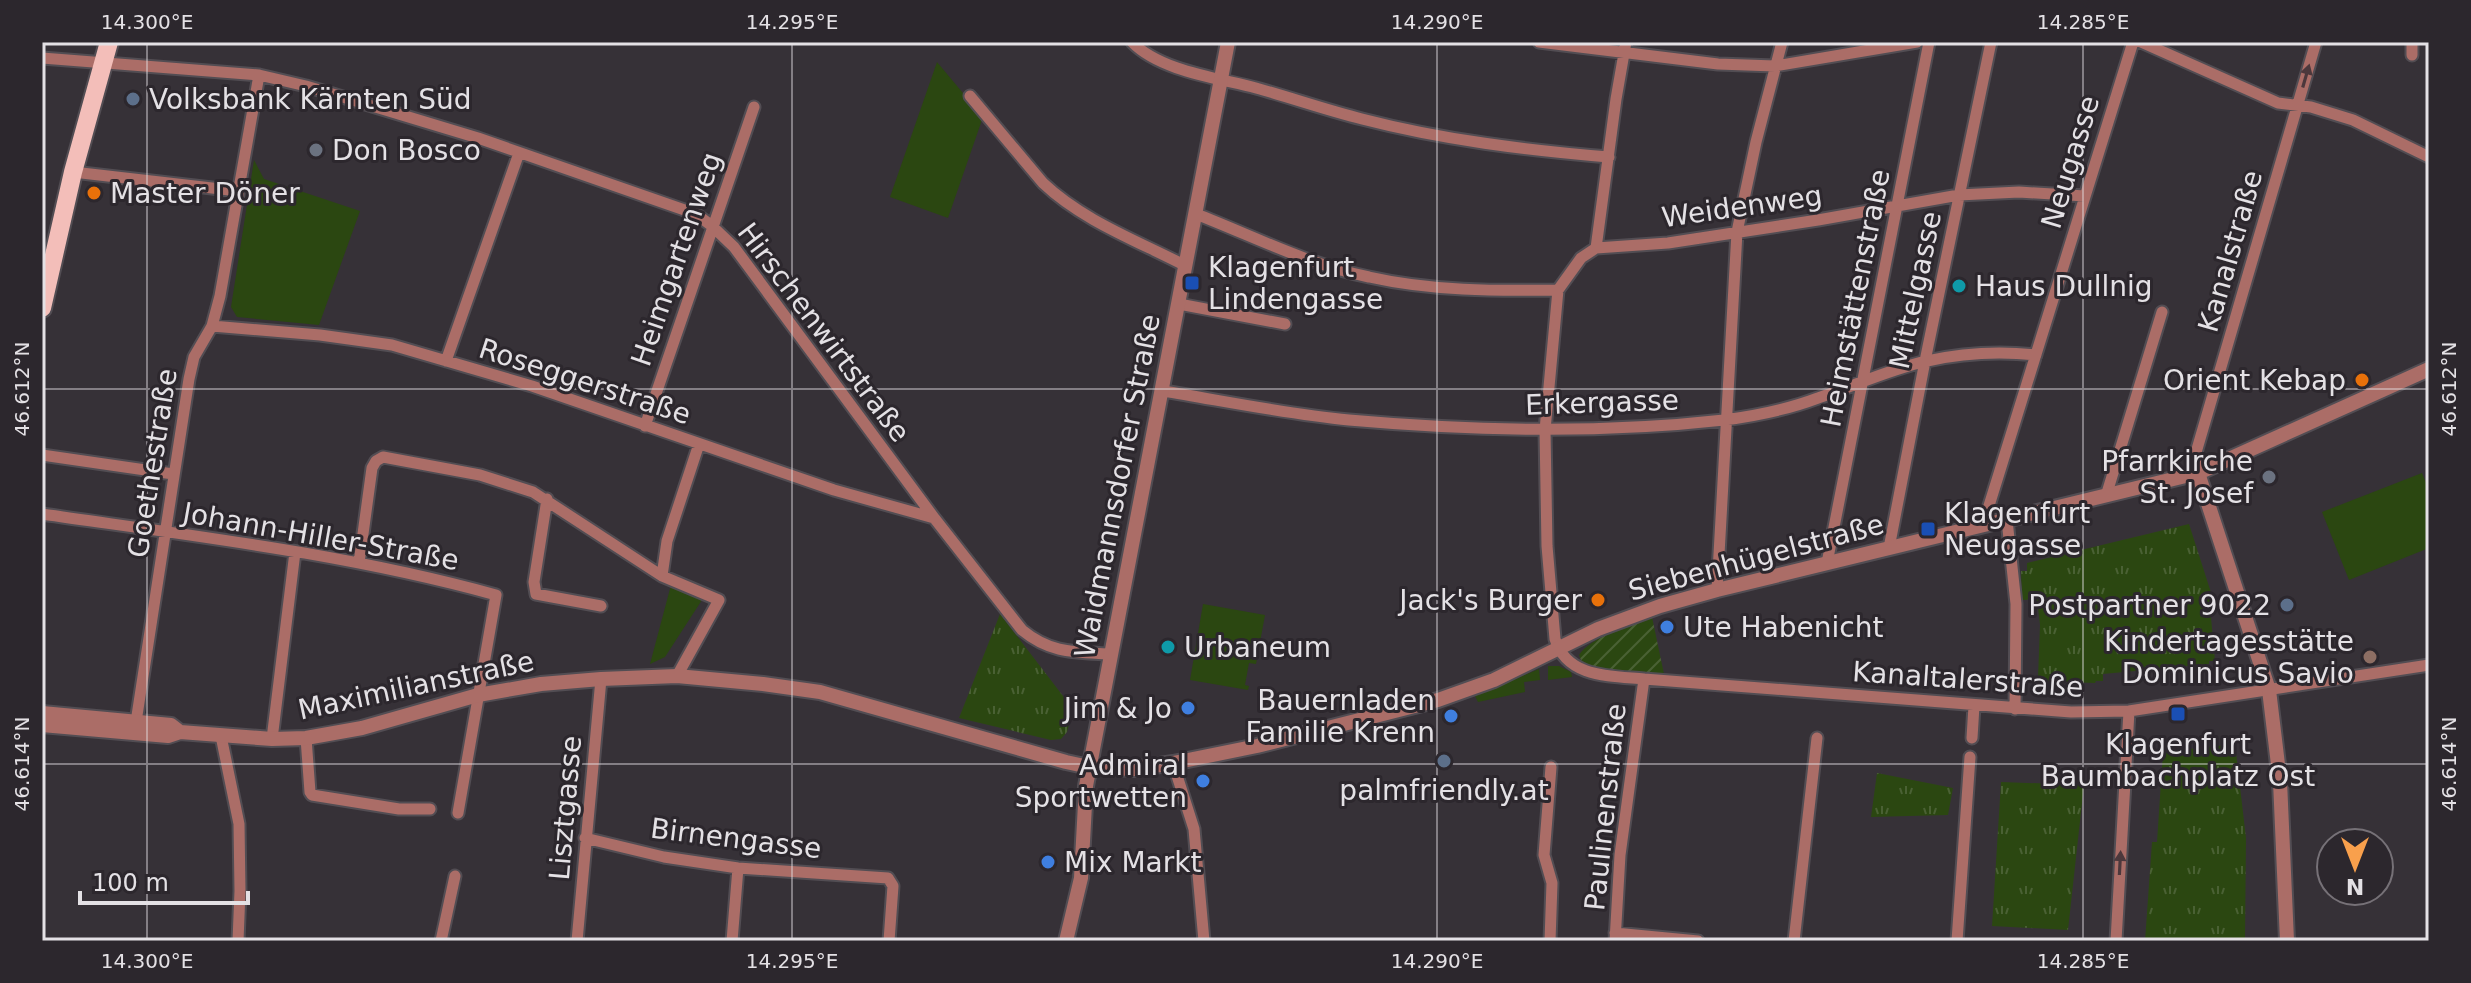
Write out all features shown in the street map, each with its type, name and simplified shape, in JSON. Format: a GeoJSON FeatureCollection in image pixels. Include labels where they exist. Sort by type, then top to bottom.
{"type":"FeatureCollection","features":[{"type":"Feature","properties":{"kind":"main road"},"geometry":{"type":"LineString","coordinates":[[42,308],[73,172],[109,42]]}},
{"type":"Feature","properties":{"kind":"street"},"geometry":{"type":"LineString","coordinates":[[1132,42],[1141,51],[1178,68],[1361,119],[1529,150],[1609,157]]}},
{"type":"Feature","properties":{"kind":"street","name":"Waidmannsdorfer Straße"},"geometry":{"type":"LineString","coordinates":[[1066,941],[1081,878],[1089,767],[1228,42]]}},
{"type":"Feature","properties":{"kind":"street"},"geometry":{"type":"LineString","coordinates":[[1539,42],[1625,47],[1718,64],[1775,66],[1917,42]]}},
{"type":"Feature","properties":{"kind":"street"},"geometry":{"type":"LineString","coordinates":[[1717,590],[1737,232],[1782,42]]}},
{"type":"Feature","properties":{"kind":"street","name":"Heimstättenstraße"},"geometry":{"type":"LineString","coordinates":[[1827,563],[1929,42]]}},
{"type":"Feature","properties":{"kind":"street","name":"Mittelgasse"},"geometry":{"type":"LineString","coordinates":[[1889,548],[1991,42]]}},
{"type":"Feature","properties":{"kind":"street","name":"Neugasse"},"geometry":{"type":"LineString","coordinates":[[1983,525],[2133,42]]}},
{"type":"Feature","properties":{"kind":"street"},"geometry":{"type":"LineString","coordinates":[[2141,42],[2278,103],[2311,107],[2353,120],[2429,157]]}},
{"type":"Feature","properties":{"kind":"street","name":"Kanalstraße"},"geometry":{"type":"LineString","coordinates":[[2198,473],[2195,456],[2316,42]]}},
{"type":"Feature","properties":{"kind":"street"},"geometry":{"type":"LineString","coordinates":[[1558,650],[1547,546],[1545,430],[1558,290],[1581,258],[1596,248],[1625,47]]}},
{"type":"Feature","properties":{"kind":"street","name":"Hirschenwirtstraße"},"geometry":{"type":"LineString","coordinates":[[42,58],[259,75],[365,104],[696,214],[734,247],[935,519],[1022,630],[1035,641],[1051,648],[1111,654]]}},
{"type":"Feature","properties":{"kind":"street","name":"Goethestraße"},"geometry":{"type":"LineString","coordinates":[[136,722],[194,357],[212,326],[220,296],[259,75]]}},
{"type":"Feature","properties":{"kind":"street"},"geometry":{"type":"LineString","coordinates":[[970,96],[1057,196],[1186,266]]}},
{"type":"Feature","properties":{"kind":"street","name":"Heimgartenweg"},"geometry":{"type":"LineString","coordinates":[[645,426],[754,107]]}},
{"type":"Feature","properties":{"kind":"street"},"geometry":{"type":"LineString","coordinates":[[446,361],[519,153]]}},
{"type":"Feature","properties":{"kind":"street"},"geometry":{"type":"LineString","coordinates":[[73,172],[238,191]]}},
{"type":"Feature","properties":{"kind":"street","name":"Weidenweg"},"geometry":{"type":"LineString","coordinates":[[1596,248],[1668,243],[1959,195],[2019,192],[2085,196]]}},
{"type":"Feature","properties":{"kind":"street"},"geometry":{"type":"LineString","coordinates":[[1196,214],[1313,261],[1368,277],[1466,289],[1558,290]]}},
{"type":"Feature","properties":{"kind":"street"},"geometry":{"type":"LineString","coordinates":[[1179,304],[1285,324]]}},
{"type":"Feature","properties":{"kind":"street"},"geometry":{"type":"LineString","coordinates":[[2106,496],[2162,312]]}},
{"type":"Feature","properties":{"kind":"street","name":"Roseggerstraße"},"geometry":{"type":"LineString","coordinates":[[212,326],[381,342],[532,386],[834,490],[935,519]]}},
{"type":"Feature","properties":{"kind":"street","name":"Erkergasse"},"geometry":{"type":"LineString","coordinates":[[1163,391],[1345,420],[1545,430],[1636,427],[1726,419],[1815,400],[1925,361],[1992,352],[2036,355]]}},
{"type":"Feature","properties":{"kind":"street","name":"Siebenhügelstraße"},"geometry":{"type":"LineString","coordinates":[[1089,767],[1134,769],[1173,763],[1273,742],[1438,700],[1494,680],[1598,629],[1648,610],[1717,590],[2198,473],[2429,369]]}},
{"type":"Feature","properties":{"kind":"street"},"geometry":{"type":"LineString","coordinates":[[662,576],[667,541],[699,444]]}},
{"type":"Feature","properties":{"kind":"street"},"geometry":{"type":"LineString","coordinates":[[42,455],[173,474]]}},
{"type":"Feature","properties":{"kind":"street"},"geometry":{"type":"LineString","coordinates":[[359,563],[372,468],[383,457],[480,475],[533,492],[662,576],[719,600],[677,676]]}},
{"type":"Feature","properties":{"kind":"street"},"geometry":{"type":"LineString","coordinates":[[2198,473],[2269,690],[2280,781],[2287,941]]}},
{"type":"Feature","properties":{"kind":"street"},"geometry":{"type":"LineString","coordinates":[[547,499],[534,582],[536,594],[601,606]]}},
{"type":"Feature","properties":{"kind":"street","name":"Johann-Hiller-Straße"},"geometry":{"type":"LineString","coordinates":[[42,514],[359,563],[435,578],[496,595],[478,695]]}},
{"type":"Feature","properties":{"kind":"street"},"geometry":{"type":"LineString","coordinates":[[2007,520],[2016,604],[2015,709]]}},
{"type":"Feature","properties":{"kind":"street"},"geometry":{"type":"LineString","coordinates":[[272,739],[295,552]]}},
{"type":"Feature","properties":{"kind":"street","name":"Kanaltalerstraße"},"geometry":{"type":"LineString","coordinates":[[1558,650],[1566,660],[1589,673],[2071,712],[2129,711],[2429,665]]}},
{"type":"Feature","properties":{"kind":"street","name":"Maximilianstraße"},"geometry":{"type":"LineString","coordinates":[[42,725],[168,736],[180,732],[272,739],[306,738],[362,728],[478,695],[541,684],[677,676],[820,692],[1089,767]]}},
{"type":"Feature","properties":{"kind":"street","name":"Lisztgasse"},"geometry":{"type":"LineString","coordinates":[[577,941],[601,679]]}},
{"type":"Feature","properties":{"kind":"street","name":"Paulinenstraße"},"geometry":{"type":"LineString","coordinates":[[1615,937],[1620,855],[1644,679]]}},
{"type":"Feature","properties":{"kind":"street"},"geometry":{"type":"LineString","coordinates":[[458,813],[478,695]]}},
{"type":"Feature","properties":{"kind":"street"},"geometry":{"type":"LineString","coordinates":[[1972,738],[1974,706]]}},
{"type":"Feature","properties":{"kind":"street"},"geometry":{"type":"LineString","coordinates":[[2116,941],[2129,711]]}},
{"type":"Feature","properties":{"kind":"street","name":"Maximilianstraße"},"geometry":{"type":"LineString","coordinates":[[42,713],[171,725],[180,732]]}},
{"type":"Feature","properties":{"kind":"street"},"geometry":{"type":"LineString","coordinates":[[221,736],[239,824],[238,941]]}},
{"type":"Feature","properties":{"kind":"street"},"geometry":{"type":"LineString","coordinates":[[306,738],[312,795],[399,809],[430,809]]}},
{"type":"Feature","properties":{"kind":"street"},"geometry":{"type":"LineString","coordinates":[[1794,941],[1817,738]]}},
{"type":"Feature","properties":{"kind":"street"},"geometry":{"type":"LineString","coordinates":[[1957,941],[1970,757]]}},
{"type":"Feature","properties":{"kind":"street"},"geometry":{"type":"LineString","coordinates":[[1173,763],[1194,829],[1204,941]]}},
{"type":"Feature","properties":{"kind":"street"},"geometry":{"type":"LineString","coordinates":[[1550,941],[1552,883],[1544,855],[1551,767]]}},
{"type":"Feature","properties":{"kind":"street","name":"Birnengasse"},"geometry":{"type":"LineString","coordinates":[[585,838],[664,857],[738,868],[888,878],[893,886],[889,941]]}},
{"type":"Feature","properties":{"kind":"street"},"geometry":{"type":"LineString","coordinates":[[732,941],[738,868]]}},
{"type":"Feature","properties":{"kind":"street"},"geometry":{"type":"LineString","coordinates":[[441,941],[455,876]]}},
{"type":"Feature","properties":{"kind":"street"},"geometry":{"type":"LineString","coordinates":[[1615,937],[1698,941]]}},
{"type":"Feature","properties":{"kind":"green space"},"geometry":{"type":"Polygon","coordinates":[[[937,62],[983,117],[948,218],[890,197],[937,62]]]}},
{"type":"Feature","properties":{"kind":"green space"},"geometry":{"type":"Polygon","coordinates":[[[254,160],[264,179],[360,211],[319,325],[237,317],[231,307],[254,160]]]}},
{"type":"Feature","properties":{"kind":"green space"},"geometry":{"type":"Polygon","coordinates":[[[2422,473],[2429,490],[2429,548],[2349,580],[2322,512],[2422,473]]]}},
{"type":"Feature","properties":{"kind":"green space"},"geometry":{"type":"Polygon","coordinates":[[[2189,524],[2215,605],[2210,607],[2215,661],[2103,674],[2103,681],[2095,683],[2043,681],[2043,678],[2038,678],[2040,625],[2037,599],[2022,600],[2021,571],[2027,571],[2027,563],[2189,524]]]}},
{"type":"Feature","properties":{"kind":"green space"},"geometry":{"type":"Polygon","coordinates":[[[671,585],[702,600],[665,657],[650,664],[671,585]]]}},
{"type":"Feature","properties":{"kind":"green space"},"geometry":{"type":"Polygon","coordinates":[[[1203,604],[1265,615],[1256,664],[1249,663],[1245,685],[1249,686],[1248,690],[1190,680],[1203,604]]]}},
{"type":"Feature","properties":{"kind":"green space"},"geometry":{"type":"Polygon","coordinates":[[[1000,614],[1073,709],[1067,732],[1061,739],[1051,740],[959,718],[1000,614]]]}},
{"type":"Feature","properties":{"kind":"green space"},"geometry":{"type":"Polygon","coordinates":[[[1652,617],[1664,674],[1594,668],[1582,663],[1579,655],[1592,643],[1652,617]]]}},
{"type":"Feature","properties":{"kind":"green space"},"geometry":{"type":"Polygon","coordinates":[[[1548,666],[1559,666],[1571,672],[1572,677],[1548,680],[1548,666]]]}},
{"type":"Feature","properties":{"kind":"green space"},"geometry":{"type":"Polygon","coordinates":[[[1539,669],[1540,680],[1524,682],[1525,692],[1478,702],[1475,696],[1539,669]]]}},
{"type":"Feature","properties":{"kind":"green space"},"geometry":{"type":"Polygon","coordinates":[[[2235,744],[2246,838],[2245,941],[2145,941],[2152,842],[2157,842],[2163,752],[2235,744]]]}},
{"type":"Feature","properties":{"kind":"green space"},"geometry":{"type":"Polygon","coordinates":[[[1877,773],[1953,788],[1948,815],[1871,817],[1877,773]]]}},
{"type":"Feature","properties":{"kind":"green space"},"geometry":{"type":"Polygon","coordinates":[[[2001,782],[2084,785],[2068,930],[1992,926],[2001,782]]]}},
{"type":"Feature","properties":{"kind":"place","name":"Volksbank Kärnten Süd"},"geometry":{"type":"Point","coordinates":[133,99]}},
{"type":"Feature","properties":{"kind":"place","name":"Don Bosco"},"geometry":{"type":"Point","coordinates":[316,150]}},
{"type":"Feature","properties":{"kind":"place","name":"Master Döner"},"geometry":{"type":"Point","coordinates":[94,193]}},
{"type":"Feature","properties":{"kind":"place","name":"Klagenfurt Lindengasse"},"geometry":{"type":"Point","coordinates":[1192,283]}},
{"type":"Feature","properties":{"kind":"place","name":"Haus Dullnig"},"geometry":{"type":"Point","coordinates":[1959,286]}},
{"type":"Feature","properties":{"kind":"place","name":"Orient Kebap"},"geometry":{"type":"Point","coordinates":[2362,380]}},
{"type":"Feature","properties":{"kind":"place","name":"Pfarrkirche St. Josef"},"geometry":{"type":"Point","coordinates":[2269,477]}},
{"type":"Feature","properties":{"kind":"place","name":"Klagenfurt Neugasse"},"geometry":{"type":"Point","coordinates":[1928,529]}},
{"type":"Feature","properties":{"kind":"place","name":"Jack's Burger"},"geometry":{"type":"Point","coordinates":[1598,600]}},
{"type":"Feature","properties":{"kind":"place","name":"Postpartner 9022"},"geometry":{"type":"Point","coordinates":[2287,605]}},
{"type":"Feature","properties":{"kind":"place","name":"Ute Habenicht"},"geometry":{"type":"Point","coordinates":[1667,627]}},
{"type":"Feature","properties":{"kind":"place","name":"Urbaneum"},"geometry":{"type":"Point","coordinates":[1168,647]}},
{"type":"Feature","properties":{"kind":"place","name":"Kindertagesstätte Dominicus Savio"},"geometry":{"type":"Point","coordinates":[2370,657]}},
{"type":"Feature","properties":{"kind":"place","name":"Jim & Jo"},"geometry":{"type":"Point","coordinates":[1188,708]}},
{"type":"Feature","properties":{"kind":"place","name":"Klagenfurt Baumbachplatz Ost"},"geometry":{"type":"Point","coordinates":[2178,714]}},
{"type":"Feature","properties":{"kind":"place","name":"Bauernladen Familie Krenn"},"geometry":{"type":"Point","coordinates":[1451,716]}},
{"type":"Feature","properties":{"kind":"place","name":"palmfriendly.at"},"geometry":{"type":"Point","coordinates":[1444,761]}},
{"type":"Feature","properties":{"kind":"place","name":"Admiral Sportwetten"},"geometry":{"type":"Point","coordinates":[1203,781]}},
{"type":"Feature","properties":{"kind":"place","name":"Mix Markt"},"geometry":{"type":"Point","coordinates":[1048,862]}}]}
